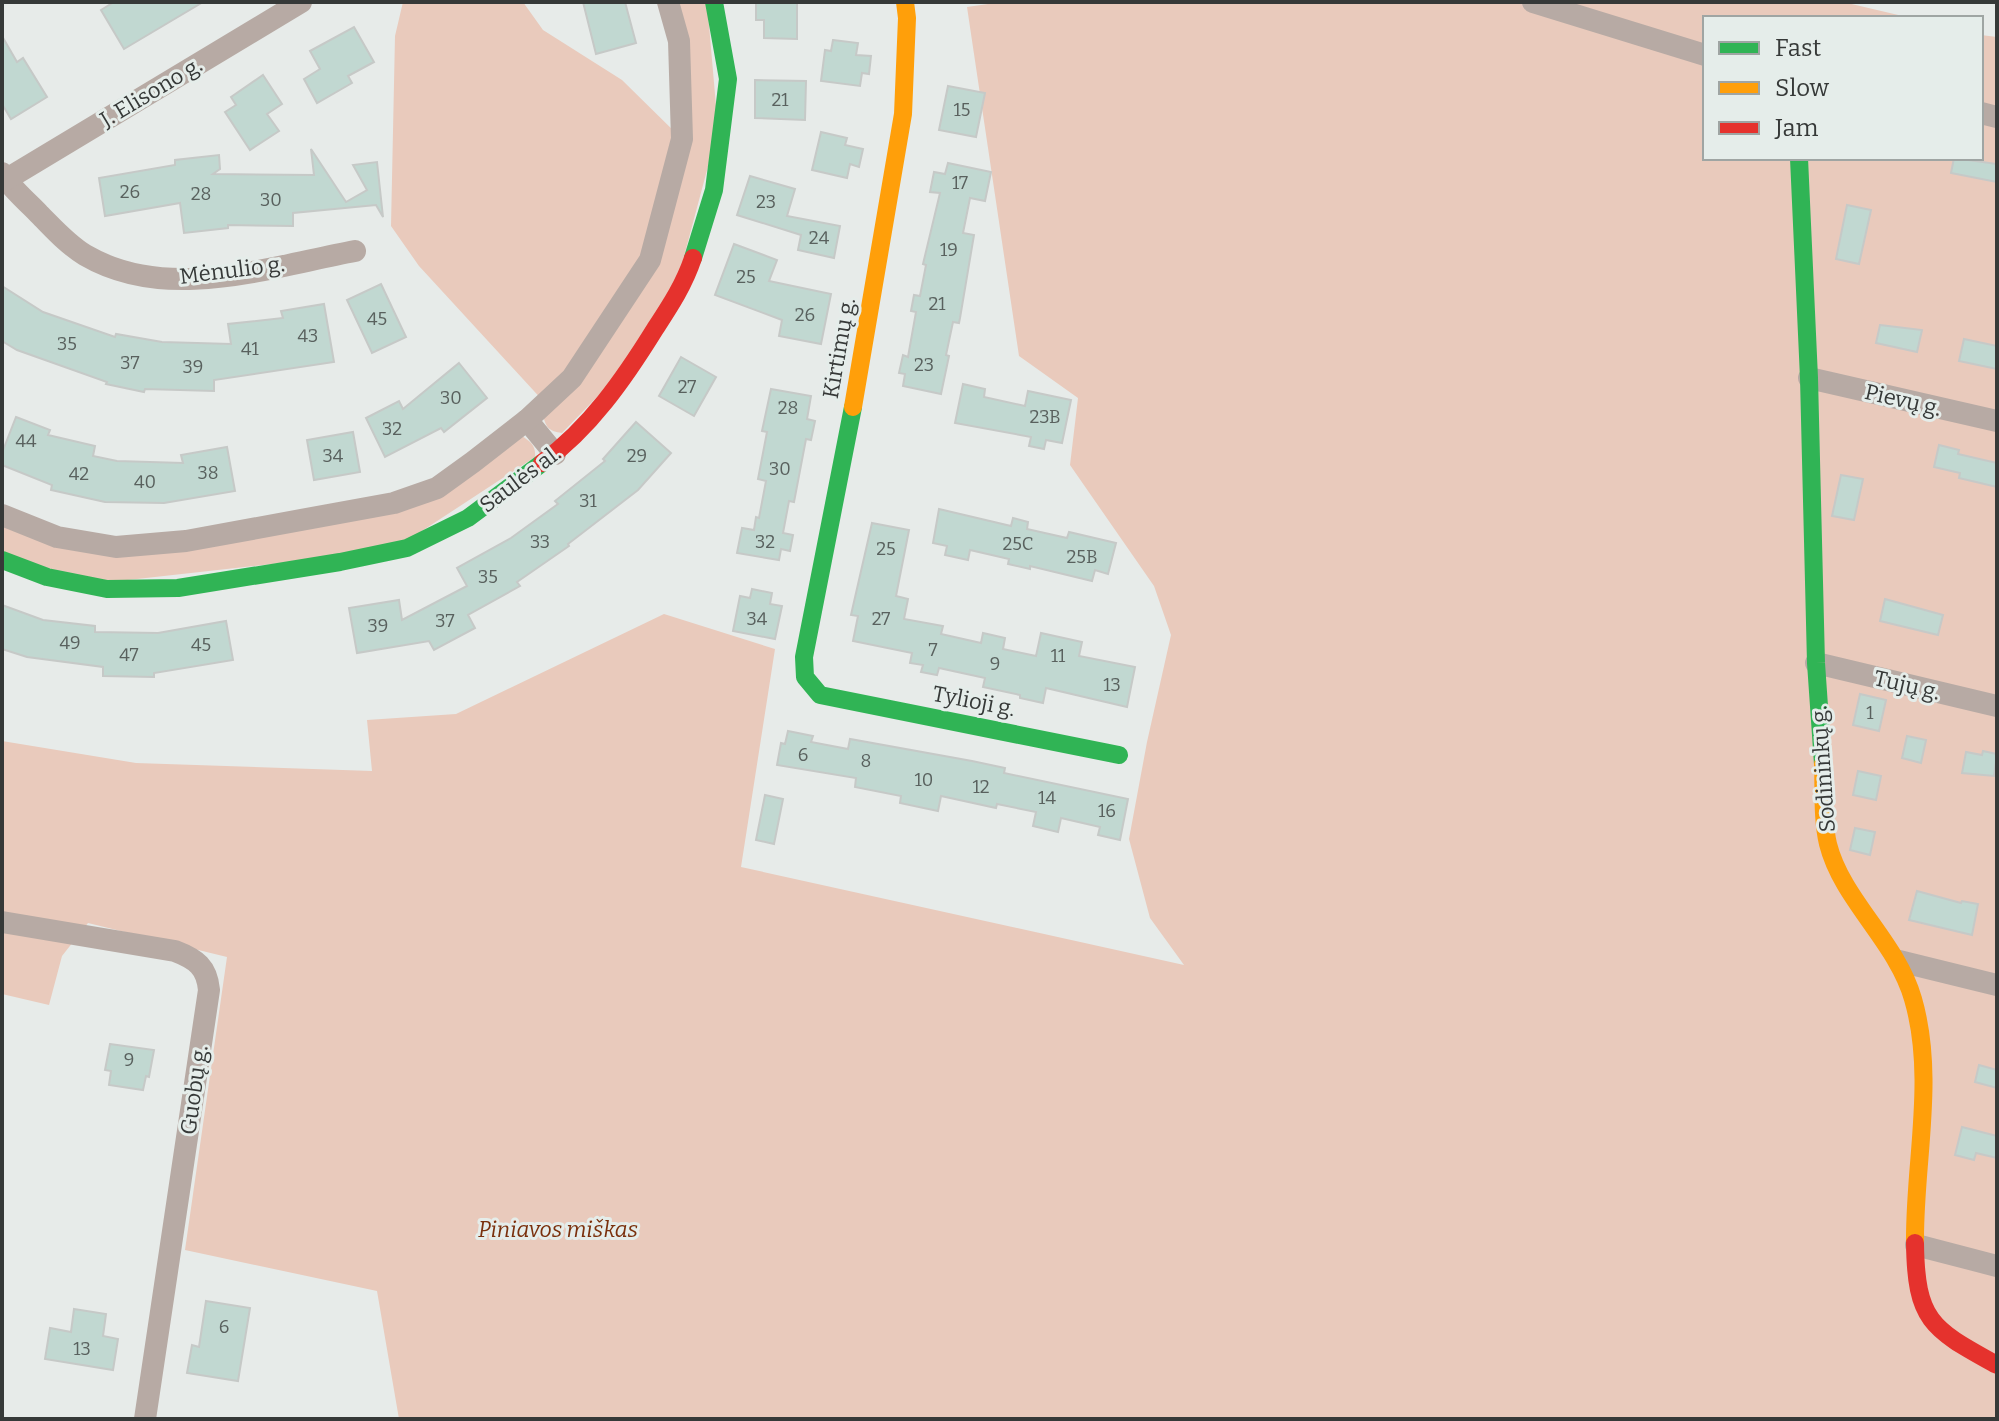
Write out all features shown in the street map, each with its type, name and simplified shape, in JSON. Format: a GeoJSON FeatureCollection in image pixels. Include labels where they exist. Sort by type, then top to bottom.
{"type":"FeatureCollection","features":[{"type":"Feature","properties":{"kind":"street","name":"J. Elisono g."},"geometry":{"type":"LineString","coordinates":[[3,178],[301,2]]}},
{"type":"Feature","properties":{"kind":"street","name":"Saulės al."},"geometry":{"type":"LineString","coordinates":[[2,515],[57,537],[116,547],[186,541],[394,503],[437,488],[527,420],[572,378],[650,260],[682,139],[679,41],[668,2]]}},
{"type":"Feature","properties":{"kind":"street","name":"Saulės al."},"geometry":{"type":"LineString","coordinates":[[2,560],[47,577],[107,589],[178,588],[340,562],[407,548],[468,518],[555,454],[580,431],[626,375],[685,282],[714,190],[728,79],[714,2]]}},
{"type":"Feature","properties":{"kind":"street","name":"Kirtimų g."},"geometry":{"type":"LineString","coordinates":[[820,695],[805,677],[804,657],[847,442],[903,114],[905,2]]}},
{"type":"Feature","properties":{"kind":"street"},"geometry":{"type":"LineString","coordinates":[[1533,2],[1703,54]]}},
{"type":"Feature","properties":{"kind":"street","name":"Sodininkų g."},"geometry":{"type":"LineString","coordinates":[[1799,160],[1809,378],[1816,663],[1828,843],[1836,866],[1899,961],[1913,1000],[1920,1043],[1921,1139],[1916,1245],[1921,1303],[1930,1321],[1941,1331],[1997,1365]]}},
{"type":"Feature","properties":{"kind":"street","name":"Mėnulio g."},"geometry":{"type":"LineString","coordinates":[[3,178],[66,241],[84,254],[141,275],[193,279],[355,251]]}},
{"type":"Feature","properties":{"kind":"street","name":"Pievų g."},"geometry":{"type":"LineString","coordinates":[[1809,378],[1997,421]]}},
{"type":"Feature","properties":{"kind":"street"},"geometry":{"type":"LineString","coordinates":[[527,420],[555,454]]}},
{"type":"Feature","properties":{"kind":"street","name":"Tujų g."},"geometry":{"type":"LineString","coordinates":[[1816,663],[1997,706]]}},
{"type":"Feature","properties":{"kind":"street","name":"Tylioji g."},"geometry":{"type":"LineString","coordinates":[[820,695],[1119,755]]}},
{"type":"Feature","properties":{"kind":"street","name":"Guobų g."},"geometry":{"type":"LineString","coordinates":[[2,922],[175,951],[191,957],[201,965],[208,977],[209,990],[145,1419]]}},
{"type":"Feature","properties":{"kind":"street"},"geometry":{"type":"LineString","coordinates":[[1899,961],[1997,985]]}},
{"type":"Feature","properties":{"kind":"street"},"geometry":{"type":"LineString","coordinates":[[1916,1245],[1997,1266]]}},
{"type":"Feature","properties":{"kind":"green space"},"geometry":{"type":"Polygon","coordinates":[[[403,2],[523,2],[543,30],[622,80],[682,139],[650,260],[545,403],[419,266],[391,226],[395,36],[403,2]]]}},
{"type":"Feature","properties":{"kind":"green space"},"geometry":{"type":"Polygon","coordinates":[[[673,2],[707,2],[718,129],[679,275],[622,371],[562,433],[558,432],[549,428],[543,415],[612,326],[685,143],[673,2]]]}},
{"type":"Feature","properties":{"kind":"green space","name":"Piniavos miškas"},"geometry":{"type":"Polygon","coordinates":[[[1002,2],[1843,2],[1902,16],[1703,16],[1703,160],[1983,160],[1983,35],[1997,37],[1997,1419],[399,1419],[377,1291],[185,1250],[227,957],[88,923],[62,956],[49,1005],[2,994],[2,741],[136,763],[372,771],[367,720],[456,714],[664,614],[775,649],[741,867],[1184,965],[1150,918],[1129,839],[1171,635],[1154,586],[1070,465],[1078,398],[1019,356],[967,7],[1002,2]]]}},
{"type":"Feature","properties":{"kind":"green space"},"geometry":{"type":"Polygon","coordinates":[[[522,436],[532,445],[535,457],[405,542],[318,559],[101,583],[2,555],[2,520],[58,543],[402,510],[522,436]]]}},
{"type":"Feature","properties":{"kind":"building"},"geometry":{"type":"Polygon","coordinates":[[[114,2],[203,2],[124,49],[101,10],[114,2]]]}},
{"type":"Feature","properties":{"kind":"building"},"geometry":{"type":"Polygon","coordinates":[[[583,2],[625,2],[636,43],[596,54],[583,2]]]}},
{"type":"Feature","properties":{"kind":"building"},"geometry":{"type":"Polygon","coordinates":[[[756,2],[797,2],[797,39],[764,38],[764,20],[756,20],[756,2]]]}},
{"type":"Feature","properties":{"kind":"building"},"geometry":{"type":"Polygon","coordinates":[[[354,27],[374,62],[348,76],[352,83],[317,103],[304,79],[320,69],[310,51],[354,27]]]}},
{"type":"Feature","properties":{"kind":"building"},"geometry":{"type":"Polygon","coordinates":[[[2,36],[17,62],[23,58],[47,97],[11,119],[2,104],[2,36]]]}},
{"type":"Feature","properties":{"kind":"building"},"geometry":{"type":"Polygon","coordinates":[[[833,40],[858,43],[856,55],[871,56],[869,74],[862,73],[860,86],[821,81],[825,50],[831,51],[833,40]]]}},
{"type":"Feature","properties":{"kind":"building"},"geometry":{"type":"Polygon","coordinates":[[[263,75],[282,104],[267,114],[279,131],[250,150],[225,112],[236,105],[231,97],[263,75]]]}},
{"type":"Feature","properties":{"kind":"building"},"geometry":{"type":"Polygon","coordinates":[[[755,80],[806,81],[805,120],[755,118],[755,80]]]}},
{"type":"Feature","properties":{"kind":"building"},"geometry":{"type":"Polygon","coordinates":[[[948,86],[985,93],[976,137],[939,130],[948,86]]]}},
{"type":"Feature","properties":{"kind":"building"},"geometry":{"type":"Polygon","coordinates":[[[821,132],[847,138],[845,145],[863,149],[859,167],[850,164],[847,178],[812,170],[821,132]]]}},
{"type":"Feature","properties":{"kind":"building"},"geometry":{"type":"Polygon","coordinates":[[[311,149],[346,202],[367,190],[353,165],[377,162],[383,217],[376,205],[293,213],[293,226],[228,225],[228,228],[184,233],[180,203],[105,216],[99,178],[175,165],[175,160],[219,155],[220,169],[213,174],[314,175],[311,149]]]}},
{"type":"Feature","properties":{"kind":"building"},"geometry":{"type":"Polygon","coordinates":[[[1954,160],[1997,164],[1997,182],[1951,173],[1954,160]]]}},
{"type":"Feature","properties":{"kind":"building"},"geometry":{"type":"Polygon","coordinates":[[[948,163],[991,172],[985,201],[970,198],[963,233],[974,235],[959,323],[953,322],[941,394],[903,386],[905,374],[899,373],[903,355],[908,357],[916,312],[911,311],[914,295],[920,296],[926,265],[923,264],[940,193],[930,192],[934,172],[945,174],[948,163]]]}},
{"type":"Feature","properties":{"kind":"building"},"geometry":{"type":"Polygon","coordinates":[[[750,176],[795,189],[787,216],[840,226],[834,258],[798,250],[801,235],[737,215],[750,176]]]}},
{"type":"Feature","properties":{"kind":"building"},"geometry":{"type":"Polygon","coordinates":[[[1847,205],[1871,210],[1859,264],[1836,259],[1847,205]]]}},
{"type":"Feature","properties":{"kind":"building"},"geometry":{"type":"Polygon","coordinates":[[[734,244],[777,260],[769,281],[831,294],[821,344],[779,336],[782,320],[715,295],[734,244]]]}},
{"type":"Feature","properties":{"kind":"building"},"geometry":{"type":"Polygon","coordinates":[[[381,284],[406,337],[372,353],[347,300],[381,284]]]}},
{"type":"Feature","properties":{"kind":"building"},"geometry":{"type":"Polygon","coordinates":[[[2,286],[43,312],[115,337],[116,334],[162,342],[231,344],[228,324],[283,318],[281,311],[324,304],[334,362],[214,380],[214,391],[145,389],[144,392],[106,384],[17,350],[2,341],[2,286]]]}},
{"type":"Feature","properties":{"kind":"building"},"geometry":{"type":"Polygon","coordinates":[[[1880,325],[1922,330],[1917,352],[1876,343],[1880,325]]]}},
{"type":"Feature","properties":{"kind":"building"},"geometry":{"type":"Polygon","coordinates":[[[1964,339],[1997,346],[1997,369],[1959,361],[1964,339]]]}},
{"type":"Feature","properties":{"kind":"building"},"geometry":{"type":"Polygon","coordinates":[[[681,357],[716,377],[694,416],[659,396],[681,357]]]}},
{"type":"Feature","properties":{"kind":"building"},"geometry":{"type":"Polygon","coordinates":[[[459,363],[487,398],[444,432],[441,428],[385,457],[366,418],[399,401],[403,409],[459,363]]]}},
{"type":"Feature","properties":{"kind":"building"},"geometry":{"type":"Polygon","coordinates":[[[963,384],[985,389],[984,397],[1025,406],[1028,391],[1071,400],[1062,443],[1046,440],[1044,449],[1029,446],[1031,437],[955,423],[963,384]]]}},
{"type":"Feature","properties":{"kind":"building"},"geometry":{"type":"Polygon","coordinates":[[[771,389],[811,396],[807,419],[815,421],[811,440],[806,439],[794,502],[789,501],[783,533],[793,535],[790,551],[781,549],[779,560],[737,553],[742,528],[754,530],[756,517],[759,518],[766,481],[758,479],[767,432],[762,431],[771,389]]]}},
{"type":"Feature","properties":{"kind":"building"},"geometry":{"type":"Polygon","coordinates":[[[16,417],[50,430],[48,435],[95,446],[93,456],[117,461],[183,463],[181,455],[227,447],[235,491],[164,503],[105,502],[51,490],[52,485],[2,465],[2,453],[16,417]]]}},
{"type":"Feature","properties":{"kind":"building"},"geometry":{"type":"Polygon","coordinates":[[[636,422],[671,453],[638,490],[569,546],[517,582],[520,586],[468,615],[475,628],[434,650],[429,641],[357,653],[349,608],[399,600],[402,620],[467,586],[457,568],[511,538],[558,504],[555,501],[605,461],[603,459],[636,422]]]}},
{"type":"Feature","properties":{"kind":"building"},"geometry":{"type":"Polygon","coordinates":[[[353,432],[360,472],[314,480],[307,440],[353,432]]]}},
{"type":"Feature","properties":{"kind":"building"},"geometry":{"type":"Polygon","coordinates":[[[1939,445],[1959,450],[1958,454],[1997,463],[1997,487],[1959,478],[1960,473],[1934,467],[1939,445]]]}},
{"type":"Feature","properties":{"kind":"building"},"geometry":{"type":"Polygon","coordinates":[[[1841,475],[1863,479],[1854,520],[1832,516],[1841,475]]]}},
{"type":"Feature","properties":{"kind":"building"},"geometry":{"type":"Polygon","coordinates":[[[939,509],[1011,526],[1013,518],[1028,522],[1027,529],[1067,538],[1069,532],[1116,543],[1108,574],[1095,570],[1092,581],[1030,566],[1030,569],[1008,564],[1009,559],[970,550],[968,560],[945,555],[947,546],[933,543],[939,509]]]}},
{"type":"Feature","properties":{"kind":"building"},"geometry":{"type":"Polygon","coordinates":[[[872,523],[909,530],[896,596],[908,599],[904,619],[943,626],[941,634],[981,643],[983,633],[1005,638],[1003,649],[1036,656],[1041,633],[1082,642],[1079,656],[1135,667],[1127,707],[1046,688],[1043,703],[1020,698],[1020,695],[983,687],[985,678],[939,668],[937,675],[921,672],[923,665],[910,663],[912,653],[853,641],[858,616],[851,615],[872,523]]]}},
{"type":"Feature","properties":{"kind":"building"},"geometry":{"type":"Polygon","coordinates":[[[752,589],[772,593],[770,604],[782,606],[775,639],[733,631],[740,596],[750,598],[752,589]]]}},
{"type":"Feature","properties":{"kind":"building"},"geometry":{"type":"Polygon","coordinates":[[[1885,599],[1943,615],[1938,635],[1880,621],[1885,599]]]}},
{"type":"Feature","properties":{"kind":"building"},"geometry":{"type":"Polygon","coordinates":[[[2,605],[43,620],[95,626],[95,632],[158,633],[226,621],[233,660],[154,673],[154,677],[103,676],[103,667],[27,657],[2,649],[2,605]]]}},
{"type":"Feature","properties":{"kind":"building"},"geometry":{"type":"Polygon","coordinates":[[[1860,694],[1886,700],[1879,731],[1853,725],[1860,694]]]}},
{"type":"Feature","properties":{"kind":"building"},"geometry":{"type":"Polygon","coordinates":[[[788,731],[813,736],[811,742],[848,749],[850,739],[972,761],[1005,768],[1004,773],[1128,799],[1120,840],[1098,835],[1100,827],[1061,818],[1058,832],[1033,826],[1036,812],[997,804],[996,808],[941,796],[938,811],[900,803],[901,796],[855,787],[856,778],[777,765],[781,743],[785,744],[788,731]]]}},
{"type":"Feature","properties":{"kind":"building"},"geometry":{"type":"Polygon","coordinates":[[[1907,736],[1926,740],[1921,763],[1902,758],[1907,736]]]}},
{"type":"Feature","properties":{"kind":"building"},"geometry":{"type":"Polygon","coordinates":[[[1983,751],[1997,754],[1994,776],[1962,773],[1966,752],[1982,755],[1983,751]]]}},
{"type":"Feature","properties":{"kind":"building"},"geometry":{"type":"Polygon","coordinates":[[[1858,771],[1881,776],[1876,800],[1853,795],[1858,771]]]}},
{"type":"Feature","properties":{"kind":"building"},"geometry":{"type":"Polygon","coordinates":[[[765,795],[783,799],[774,844],[756,840],[765,795]]]}},
{"type":"Feature","properties":{"kind":"building"},"geometry":{"type":"Polygon","coordinates":[[[1855,828],[1875,832],[1870,855],[1850,850],[1855,828]]]}},
{"type":"Feature","properties":{"kind":"building"},"geometry":{"type":"Polygon","coordinates":[[[1917,891],[1961,903],[1978,904],[1972,935],[1909,920],[1917,891]]]}},
{"type":"Feature","properties":{"kind":"building"},"geometry":{"type":"Polygon","coordinates":[[[110,1044],[154,1050],[143,1090],[109,1085],[111,1071],[105,1070],[110,1044]]]}},
{"type":"Feature","properties":{"kind":"building"},"geometry":{"type":"Polygon","coordinates":[[[1979,1065],[1997,1070],[1997,1088],[1975,1082],[1979,1065]]]}},
{"type":"Feature","properties":{"kind":"building"},"geometry":{"type":"Polygon","coordinates":[[[1962,1127],[1997,1136],[1997,1158],[1976,1153],[1974,1160],[1955,1155],[1962,1127]]]}},
{"type":"Feature","properties":{"kind":"building"},"geometry":{"type":"Polygon","coordinates":[[[206,1301],[250,1308],[238,1381],[187,1373],[192,1345],[199,1347],[206,1301]]]}},
{"type":"Feature","properties":{"kind":"building"},"geometry":{"type":"Polygon","coordinates":[[[74,1309],[106,1314],[103,1336],[118,1339],[113,1370],[45,1359],[50,1328],[71,1332],[74,1309]]]}},
{"type":"Feature","properties":{"kind":"traffic: fast"},"geometry":{"type":"LineString","coordinates":[[693,258],[714,190],[728,79],[714,2]]}},
{"type":"Feature","properties":{"kind":"traffic: fast"},"geometry":{"type":"LineString","coordinates":[[1799,160],[1809,378],[1816,663],[1823,764]]}},
{"type":"Feature","properties":{"kind":"traffic: fast"},"geometry":{"type":"LineString","coordinates":[[853,407],[804,657],[805,677],[820,695],[1119,755]]}},
{"type":"Feature","properties":{"kind":"traffic: fast"},"geometry":{"type":"LineString","coordinates":[[2,560],[47,577],[107,589],[178,588],[340,562],[407,548],[468,518],[542,463]]}},
{"type":"Feature","properties":{"kind":"traffic: slow"},"geometry":{"type":"LineString","coordinates":[[853,407],[903,114],[905,2]]}},
{"type":"Feature","properties":{"kind":"traffic: slow"},"geometry":{"type":"LineString","coordinates":[[1823,764],[1825,824],[1835,864],[1905,978],[1920,1029],[1923,1090],[1915,1243]]}},
{"type":"Feature","properties":{"kind":"traffic: jam"},"geometry":{"type":"LineString","coordinates":[[542,463],[576,434],[618,384],[671,304],[693,258]]}},
{"type":"Feature","properties":{"kind":"traffic: jam"},"geometry":{"type":"LineString","coordinates":[[1915,1243],[1919,1290],[1932,1320],[1957,1342],[1997,1365]]}}]}
